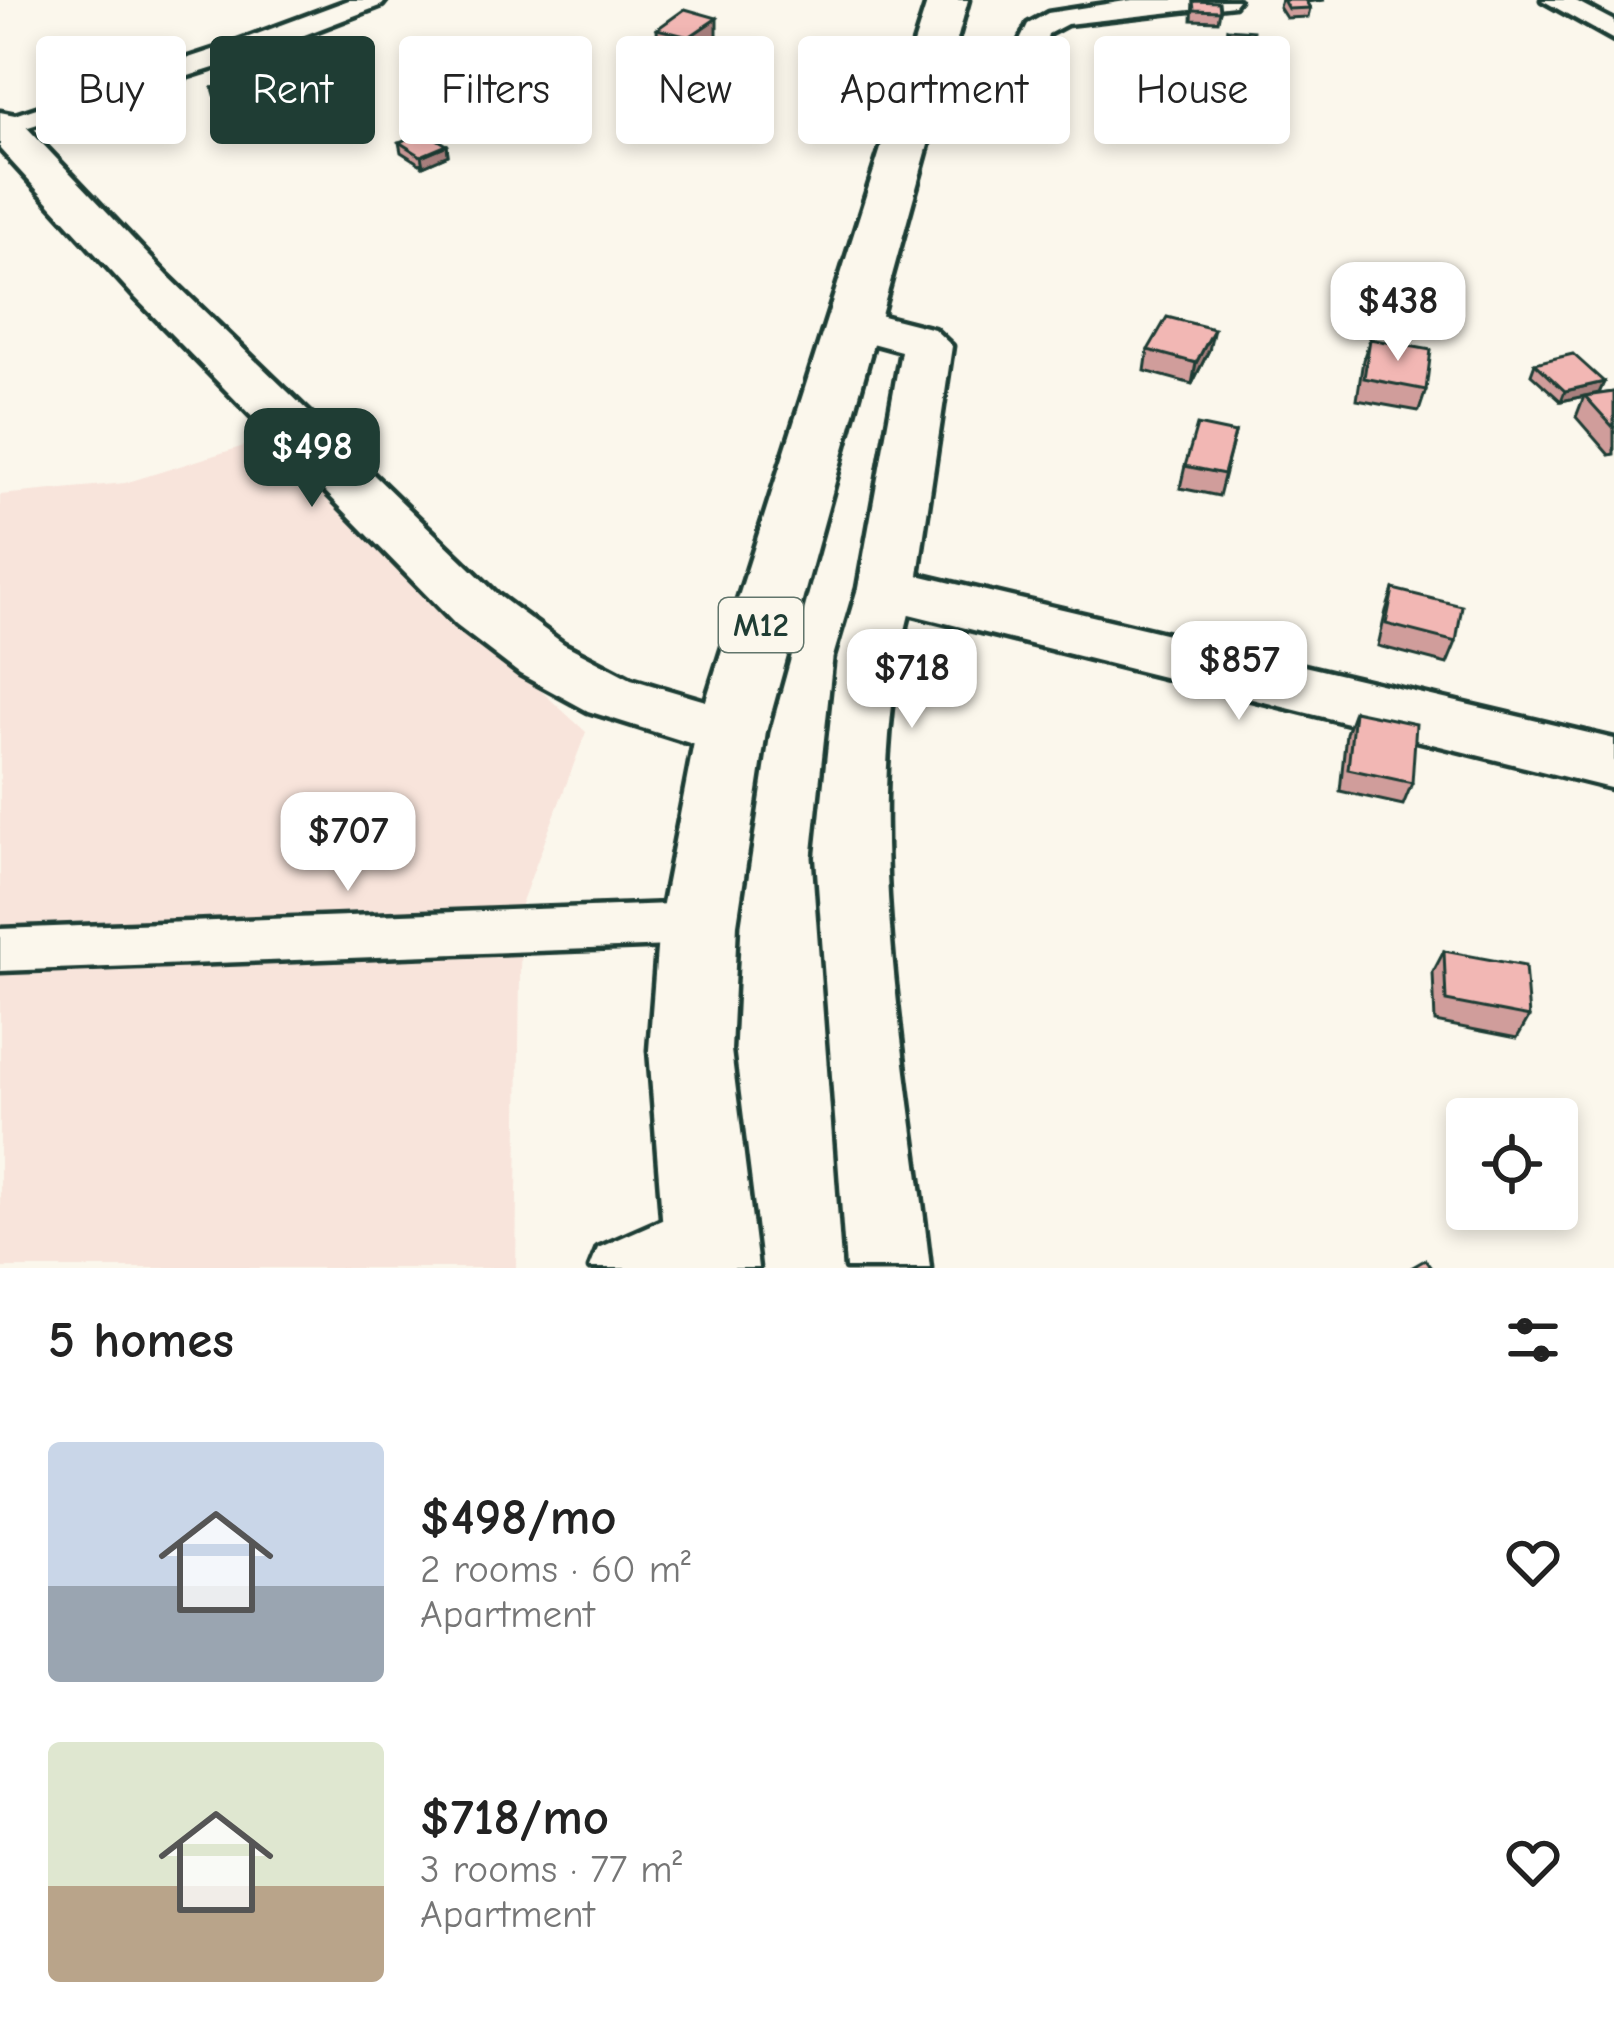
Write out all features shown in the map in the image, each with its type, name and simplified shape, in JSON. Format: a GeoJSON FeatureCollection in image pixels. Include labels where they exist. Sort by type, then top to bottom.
{"type":"FeatureCollection","features":[{"type":"Feature","properties":{"kind":"highway","name":"M12"},"geometry":{"type":"LineString","coordinates":[[937,36],[947,0]]}},
{"type":"Feature","properties":{"kind":"highway","name":"M12"},"geometry":{"type":"LineString","coordinates":[[709,1248],[690,1050],[698,924],[731,732],[906,144]]}},
{"type":"Feature","properties":{"kind":"street"},"geometry":{"type":"LineString","coordinates":[[373,0],[232,53],[2,126],[152,286],[477,610],[542,658],[610,695],[731,732]]}},
{"type":"Feature","properties":{"kind":"street"},"geometry":{"type":"LineString","coordinates":[[1034,36],[1041,26],[1083,11],[1226,0]]}},
{"type":"Feature","properties":{"kind":"street"},"geometry":{"type":"LineString","coordinates":[[1555,0],[1614,32]]}},
{"type":"Feature","properties":{"kind":"street"},"geometry":{"type":"LineString","coordinates":[[855,324],[917,339],[927,346],[887,588],[867,659],[850,857],[888,1268]]}},
{"type":"Feature","properties":{"kind":"street"},"geometry":{"type":"LineString","coordinates":[[887,588],[1614,764]]}},
{"type":"Feature","properties":{"kind":"street"},"geometry":{"type":"LineString","coordinates":[[0,950],[698,924]]}},
{"type":"Feature","properties":{"kind":"street"},"geometry":{"type":"LineString","coordinates":[[620,1268],[709,1248]]}},
{"type":"Feature","properties":{"kind":"shaded area"},"geometry":{"type":"Polygon","coordinates":[[[283,434],[501,654],[586,732],[521,904],[516,1268],[0,1268],[0,495],[125,483],[283,434]]]}},
{"type":"Feature","properties":{"kind":"building"},"geometry":{"type":"Polygon","coordinates":[[[1283,0],[1305,0],[1310,8],[1288,9],[1283,0]]]}},
{"type":"Feature","properties":{"kind":"building"},"geometry":{"type":"Polygon","coordinates":[[[1193,1],[1219,2],[1220,11],[1194,10],[1193,1]]]}},
{"type":"Feature","properties":{"kind":"building"},"geometry":{"type":"Polygon","coordinates":[[[685,9],[717,18],[690,36],[657,29],[685,9]]]}},
{"type":"Feature","properties":{"kind":"building"},"geometry":{"type":"Polygon","coordinates":[[[1227,29],[1253,31],[1253,36],[1227,36],[1227,29]]]}},
{"type":"Feature","properties":{"kind":"building"},"geometry":{"type":"Polygon","coordinates":[[[402,144],[447,145],[421,156],[402,144]]]}},
{"type":"Feature","properties":{"kind":"building"},"geometry":{"type":"Polygon","coordinates":[[[1167,317],[1214,329],[1196,363],[1148,350],[1167,317]]]}},
{"type":"Feature","properties":{"kind":"building"},"geometry":{"type":"Polygon","coordinates":[[[1370,339],[1431,350],[1426,390],[1364,378],[1370,339]]]}},
{"type":"Feature","properties":{"kind":"building"},"geometry":{"type":"Polygon","coordinates":[[[1573,354],[1604,382],[1565,391],[1535,363],[1573,354]]]}},
{"type":"Feature","properties":{"kind":"building"},"geometry":{"type":"Polygon","coordinates":[[[1614,392],[1614,428],[1585,396],[1614,392]]]}},
{"type":"Feature","properties":{"kind":"building"},"geometry":{"type":"Polygon","coordinates":[[[1197,425],[1235,433],[1224,474],[1185,466],[1197,425]]]}},
{"type":"Feature","properties":{"kind":"building"},"geometry":{"type":"Polygon","coordinates":[[[1393,589],[1462,606],[1456,642],[1386,624],[1393,589]]]}},
{"type":"Feature","properties":{"kind":"building"},"geometry":{"type":"Polygon","coordinates":[[[1354,711],[1416,724],[1412,783],[1348,769],[1354,711]]]}},
{"type":"Feature","properties":{"kind":"building"},"geometry":{"type":"Polygon","coordinates":[[[1444,951],[1525,966],[1529,1017],[1446,1001],[1444,951]]]}}]}
